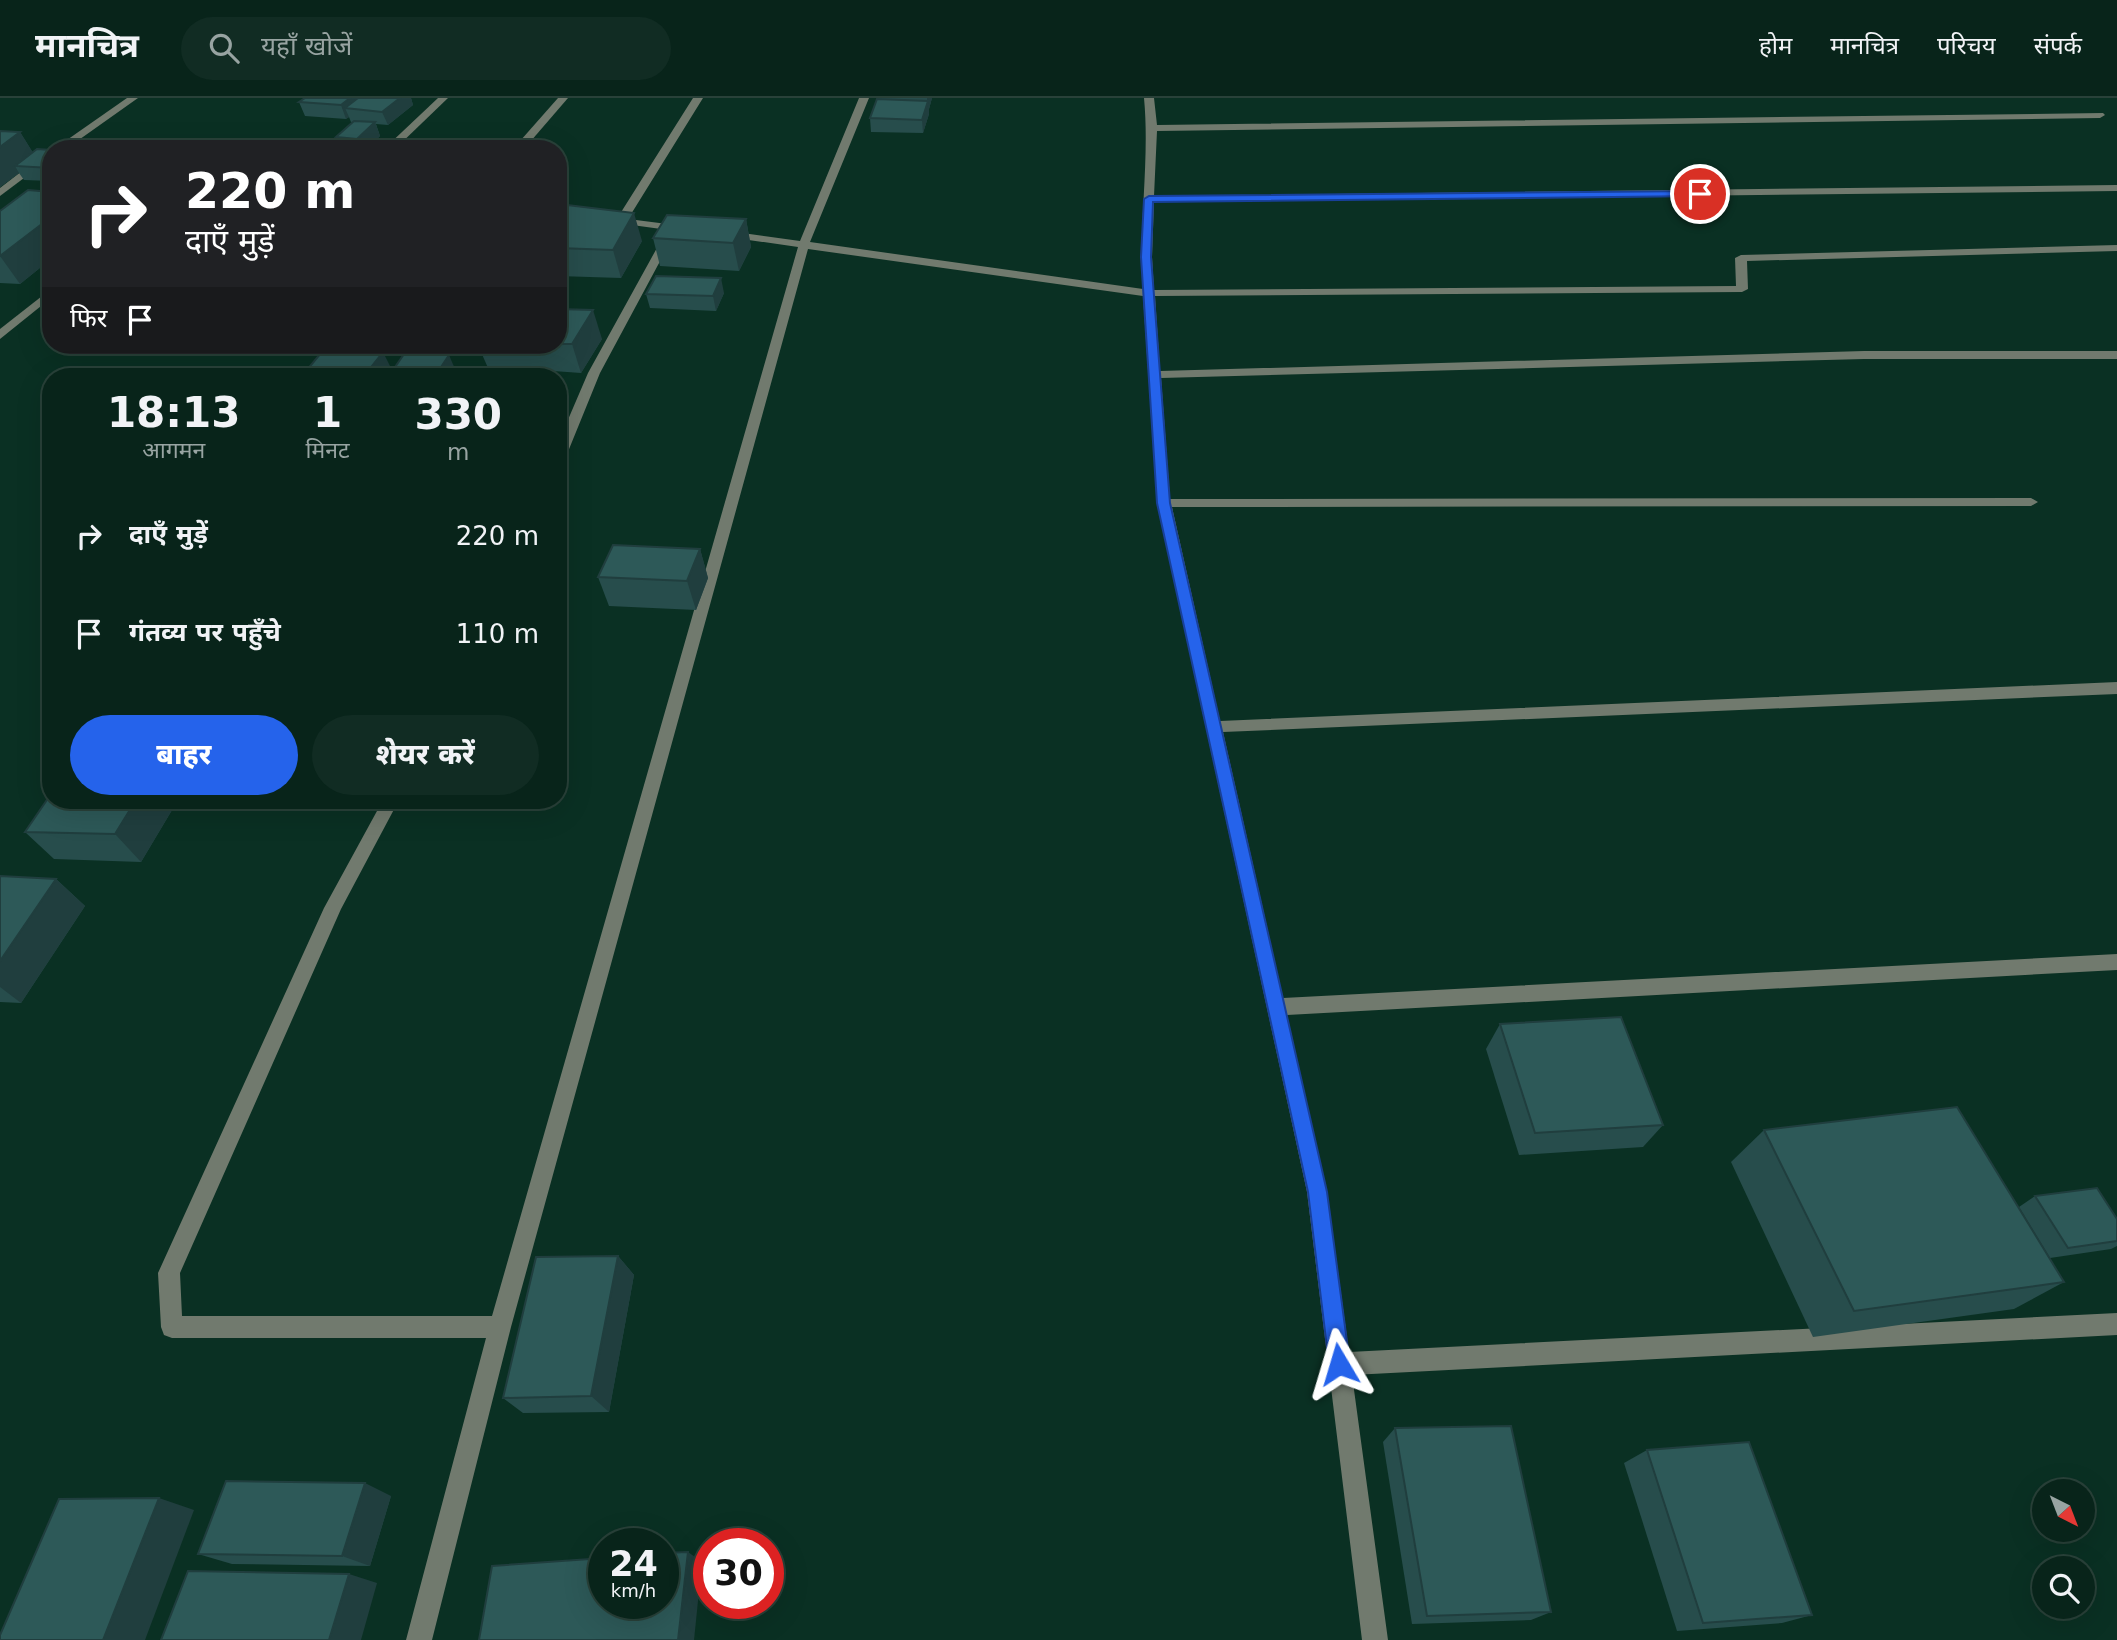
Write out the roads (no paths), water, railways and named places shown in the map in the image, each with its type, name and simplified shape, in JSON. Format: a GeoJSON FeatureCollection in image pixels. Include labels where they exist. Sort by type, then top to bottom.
{"type":"FeatureCollection","features":[{"type":"Feature","properties":{"kind":"street"},"geometry":{"type":"LineString","coordinates":[[72,140],[133,98]]}},
{"type":"Feature","properties":{"kind":"street"},"geometry":{"type":"LineString","coordinates":[[398,140],[443,98]]}},
{"type":"Feature","properties":{"kind":"street"},"geometry":{"type":"LineString","coordinates":[[526,140],[563,98]]}},
{"type":"Feature","properties":{"kind":"street"},"geometry":{"type":"LineString","coordinates":[[621,221],[698,98]]}},
{"type":"Feature","properties":{"kind":"street"},"geometry":{"type":"LineString","coordinates":[[419,1640],[500,1327],[804,244],[864,98]]}},
{"type":"Feature","properties":{"kind":"street"},"geometry":{"type":"LineString","coordinates":[[1149,98],[1152,128],[1146,257],[1164,503],[1317,1192],[1375,1640]]}},
{"type":"Feature","properties":{"kind":"street"},"geometry":{"type":"LineString","coordinates":[[1152,128],[2100,115]]}},
{"type":"Feature","properties":{"kind":"street"},"geometry":{"type":"LineString","coordinates":[[0,193],[42,161]]}},
{"type":"Feature","properties":{"kind":"street"},"geometry":{"type":"LineString","coordinates":[[1149,199],[2117,188]]}},
{"type":"Feature","properties":{"kind":"street"},"geometry":{"type":"LineString","coordinates":[[596,218],[700,231]]}},
{"type":"Feature","properties":{"kind":"street"},"geometry":{"type":"LineString","coordinates":[[567,438],[594,373],[674,228]]}},
{"type":"Feature","properties":{"kind":"street"},"geometry":{"type":"LineString","coordinates":[[713,233],[1149,293],[1742,289],[1741,258],[2117,248]]}},
{"type":"Feature","properties":{"kind":"street"},"geometry":{"type":"LineString","coordinates":[[0,335],[42,300]]}},
{"type":"Feature","properties":{"kind":"street"},"geometry":{"type":"LineString","coordinates":[[1154,375],[1864,355],[2117,355]]}},
{"type":"Feature","properties":{"kind":"street"},"geometry":{"type":"LineString","coordinates":[[1164,503],[2031,502]]}},
{"type":"Feature","properties":{"kind":"street"},"geometry":{"type":"LineString","coordinates":[[1213,727],[2117,688]]}},
{"type":"Feature","properties":{"kind":"street"},"geometry":{"type":"LineString","coordinates":[[386,809],[333,908],[169,1273],[172,1327],[500,1327]]}},
{"type":"Feature","properties":{"kind":"street"},"geometry":{"type":"LineString","coordinates":[[1276,1007],[2117,962]]}},
{"type":"Feature","properties":{"kind":"street"},"geometry":{"type":"LineString","coordinates":[[1339,1364],[2117,1324]]}}]}
